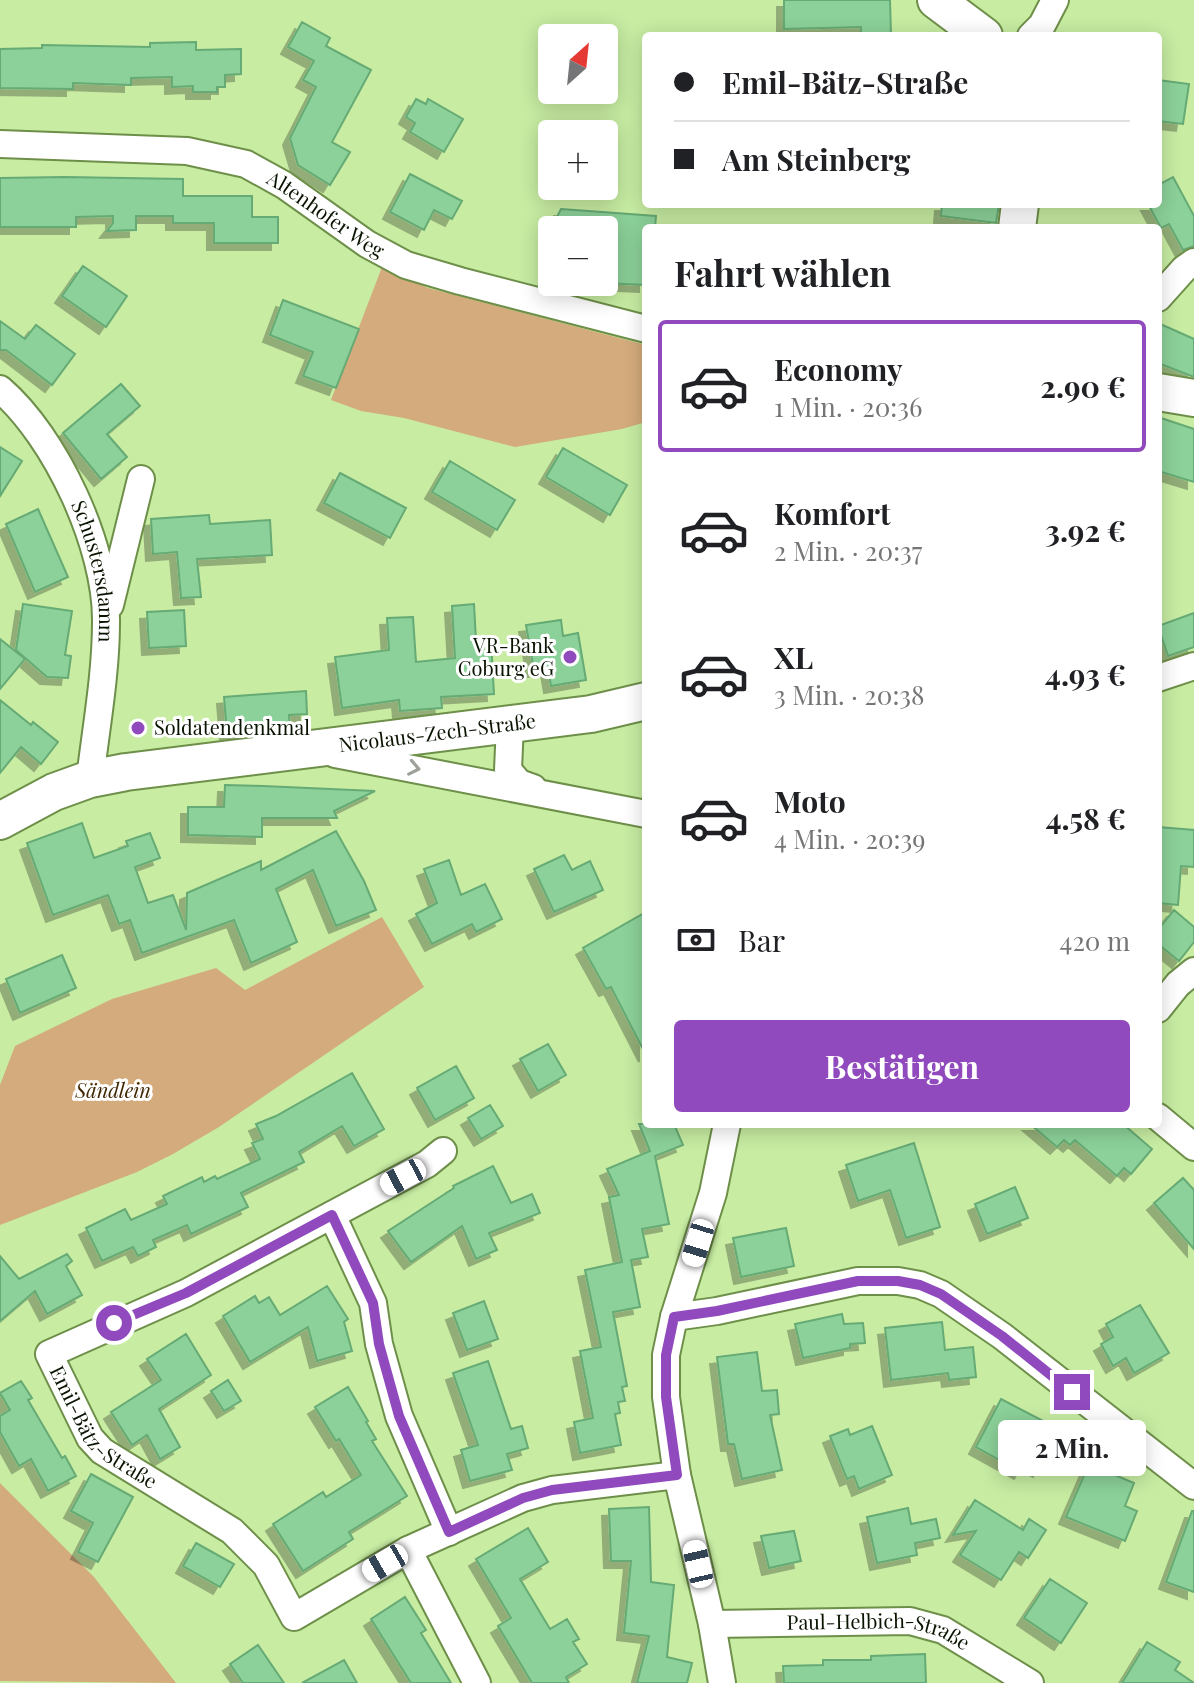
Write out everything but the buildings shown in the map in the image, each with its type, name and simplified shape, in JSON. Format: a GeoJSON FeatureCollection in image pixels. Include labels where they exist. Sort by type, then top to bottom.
{"type":"FeatureCollection","features":[{"type":"Feature","properties":{"kind":"street"},"geometry":{"type":"LineString","coordinates":[[936,0],[979,32]]}},
{"type":"Feature","properties":{"kind":"street"},"geometry":{"type":"LineString","coordinates":[[1035,32],[1055,0]]}},
{"type":"Feature","properties":{"kind":"street","name":"Altenhofer Weg"},"geometry":{"type":"LineString","coordinates":[[0,144],[187,151],[246,164],[284,185],[367,244],[406,265],[642,328]]}},
{"type":"Feature","properties":{"kind":"street"},"geometry":{"type":"LineString","coordinates":[[1162,294],[1194,262]]}},
{"type":"Feature","properties":{"kind":"street","name":"Schustersdamm"},"geometry":{"type":"LineString","coordinates":[[0,389],[39,431],[59,462],[83,514],[99,572],[106,620],[90,779]]}},
{"type":"Feature","properties":{"kind":"street"},"geometry":{"type":"LineString","coordinates":[[1162,393],[1194,398]]}},
{"type":"Feature","properties":{"kind":"street"},"geometry":{"type":"LineString","coordinates":[[106,620],[141,479]]}},
{"type":"Feature","properties":{"kind":"street"},"geometry":{"type":"LineString","coordinates":[[1162,677],[1194,666]]}},
{"type":"Feature","properties":{"kind":"street","name":"Nicolaus-Zech-Straße"},"geometry":{"type":"LineString","coordinates":[[0,821],[54,792],[90,779],[228,757],[591,714],[642,702]]}},
{"type":"Feature","properties":{"kind":"street"},"geometry":{"type":"LineString","coordinates":[[510,724],[510,773],[519,783],[543,793]]}},
{"type":"Feature","properties":{"kind":"street"},"geometry":{"type":"LineString","coordinates":[[310,749],[634,812]]}},
{"type":"Feature","properties":{"kind":"street"},"geometry":{"type":"LineString","coordinates":[[1162,1004],[1178,984],[1194,971]]}},
{"type":"Feature","properties":{"kind":"street"},"geometry":{"type":"LineString","coordinates":[[1162,1120],[1194,1147]]}},
{"type":"Feature","properties":{"kind":"street"},"geometry":{"type":"LineString","coordinates":[[722,1683],[712,1624],[677,1475],[666,1397],[666,1355],[674,1317],[713,1193],[726,1128]]}},
{"type":"Feature","properties":{"kind":"street","name":"Emil-Bätz-Straße"},"geometry":{"type":"LineString","coordinates":[[443,1151],[427,1164],[186,1293],[49,1354],[90,1438],[102,1451],[232,1531],[266,1565],[294,1617],[408,1550],[523,1498],[677,1475]]}},
{"type":"Feature","properties":{"kind":"street"},"geometry":{"type":"LineString","coordinates":[[332,1215],[373,1303],[379,1344],[399,1416],[449,1532]]}},
{"type":"Feature","properties":{"kind":"street"},"geometry":{"type":"LineString","coordinates":[[674,1317],[858,1281],[898,1281],[920,1285],[941,1294],[1002,1336],[1194,1486]]}},
{"type":"Feature","properties":{"kind":"street"},"geometry":{"type":"LineString","coordinates":[[408,1550],[477,1683]]}},
{"type":"Feature","properties":{"kind":"street","name":"Paul-Helbich-Straße"},"geometry":{"type":"LineString","coordinates":[[712,1624],[910,1621],[943,1630],[1030,1683]]}},
{"type":"Feature","properties":{"kind":"green space"},"geometry":{"type":"Polygon","coordinates":[[[382,267],[428,288],[642,344],[642,423],[622,429],[515,447],[404,418],[361,411],[331,400],[382,267]]]}},
{"type":"Feature","properties":{"kind":"green space","name":"Sändlein"},"geometry":{"type":"Polygon","coordinates":[[[382,917],[424,987],[219,1127],[173,1154],[137,1172],[0,1225],[0,1085],[15,1046],[112,999],[216,968],[245,990],[382,917]]]}},
{"type":"Feature","properties":{"kind":"green space"},"geometry":{"type":"Polygon","coordinates":[[[0,1483],[94,1577],[176,1683],[0,1681],[0,1483]]]}},
{"type":"Feature","properties":{"kind":"place","name":"VR-Bank Coburg eG"},"geometry":{"type":"Point","coordinates":[570,657]}},
{"type":"Feature","properties":{"kind":"place","name":"Soldatendenkmal"},"geometry":{"type":"Point","coordinates":[138,728]}},
{"type":"Feature","properties":{"kind":"route"},"geometry":{"type":"LineString","coordinates":[[114,1323],[186,1293],[332,1215],[373,1303],[379,1344],[399,1416],[449,1532],[523,1498],[552,1490],[677,1475],[666,1397],[666,1355],[674,1317],[858,1281],[898,1281],[920,1285],[941,1294],[1002,1336],[1072,1392]]}}]}
